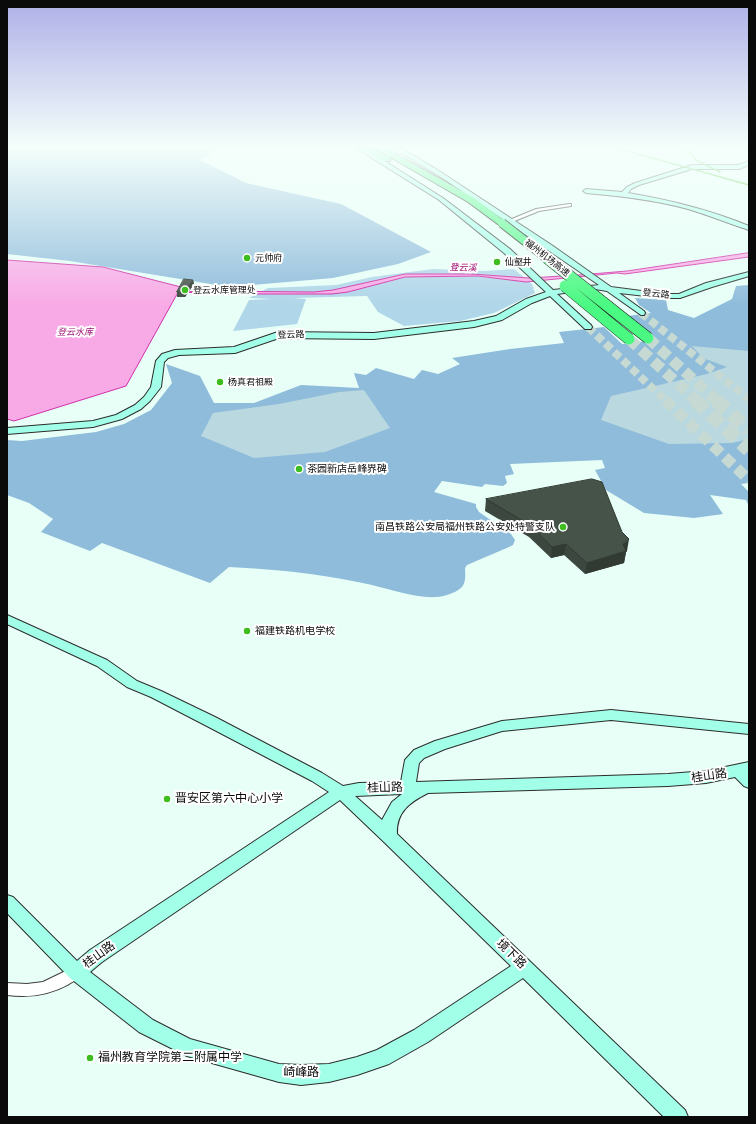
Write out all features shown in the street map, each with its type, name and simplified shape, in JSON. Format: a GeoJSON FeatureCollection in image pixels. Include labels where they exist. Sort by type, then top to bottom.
{"type":"FeatureCollection","features":[{"type":"Feature","properties":{"kind":"highway","name":"福州机场高速"},"geometry":{"type":"LineString","coordinates":[[457,200],[490,224],[629,339]]}},
{"type":"Feature","properties":{"kind":"highway","name":"福州机场高速"},"geometry":{"type":"LineString","coordinates":[[472,200],[506,222],[648,338]]}},
{"type":"Feature","properties":{"kind":"street"},"geometry":{"type":"LineString","coordinates":[[443,200],[507,251],[588,327]]}},
{"type":"Feature","properties":{"kind":"street"},"geometry":{"type":"LineString","coordinates":[[475,200],[506,222],[518,226],[604,285],[641,313]]}},
{"type":"Feature","properties":{"kind":"street"},"geometry":{"type":"LineString","coordinates":[[660,200],[732,221],[749,228]]}},
{"type":"Feature","properties":{"kind":"street"},"geometry":{"type":"LineString","coordinates":[[506,222],[538,210],[569,205]]}},
{"type":"Feature","properties":{"kind":"street","name":"登云路"},"geometry":{"type":"LineString","coordinates":[[7,430],[93,424],[119,417],[138,407],[149,396],[156,387],[160,361],[165,356],[174,353],[235,350],[278,335],[367,337],[480,323],[508,314],[549,290],[597,287],[604,285],[669,297],[687,295],[709,285],[749,274]]}},
{"type":"Feature","properties":{"kind":"street"},"geometry":{"type":"LineString","coordinates":[[624,300],[627,296],[632,295],[669,297]]}},
{"type":"Feature","properties":{"kind":"street","name":"境下路"},"geometry":{"type":"LineString","coordinates":[[7,619],[102,663],[132,684],[156,694],[307,771],[341,792],[389,836],[678,1117]]}},
{"type":"Feature","properties":{"kind":"street"},"geometry":{"type":"LineString","coordinates":[[408,787],[410,766],[412,760],[419,754],[440,744],[502,726],[611,715],[749,729]]}},
{"type":"Feature","properties":{"kind":"street","name":"桂山路"},"geometry":{"type":"LineString","coordinates":[[76,972],[96,956],[341,792],[359,789],[428,786],[668,780],[746,774]]}},
{"type":"Feature","properties":{"kind":"street"},"geometry":{"type":"LineString","coordinates":[[389,836],[388,825],[394,809],[404,799],[428,786]]}},
{"type":"Feature","properties":{"kind":"street","name":"崎峰路"},"geometry":{"type":"LineString","coordinates":[[7,902],[76,972],[136,1020],[173,1041],[204,1053],[269,1071],[300,1075],[329,1073],[343,1070],[390,1054],[421,1036],[524,967]]}},
{"type":"Feature","properties":{"kind":"street"},"geometry":{"type":"LineString","coordinates":[[7,989],[21,991],[44,989],[55,985],[76,972]]}},
{"type":"Feature","properties":{"kind":"shaded area"},"geometry":{"type":"Polygon","coordinates":[[[7,200],[325,200],[341,204],[431,252],[398,264],[333,278],[229,287],[70,261],[7,254],[7,200]]]}},
{"type":"Feature","properties":{"kind":"shaded area"},"geometry":{"type":"Polygon","coordinates":[[[433,269],[484,271],[514,269],[532,284],[535,293],[494,313],[460,321],[404,326],[378,312],[367,296],[294,298],[306,299],[297,324],[233,331],[249,300],[272,299],[249,298],[268,288],[336,285],[372,277],[433,269]]]}},
{"type":"Feature","properties":{"kind":"shaded area"},"geometry":{"type":"Polygon","coordinates":[[[749,285],[749,483],[741,484],[749,492],[749,506],[746,500],[710,495],[723,514],[694,518],[644,513],[606,490],[595,470],[605,468],[602,460],[510,464],[514,474],[505,476],[507,483],[503,486],[485,484],[482,487],[442,481],[434,492],[476,504],[479,512],[511,534],[515,540],[513,545],[467,565],[465,568],[464,582],[461,588],[447,595],[439,597],[420,596],[317,575],[280,570],[229,567],[210,583],[102,543],[90,551],[41,532],[53,519],[29,503],[7,495],[7,440],[22,441],[96,432],[124,424],[151,410],[172,383],[166,364],[200,376],[214,403],[254,403],[301,385],[359,388],[354,373],[366,375],[376,368],[414,379],[422,370],[438,374],[460,364],[452,358],[510,349],[564,343],[559,332],[604,327],[622,344],[655,340],[627,316],[651,313],[639,305],[635,298],[666,300],[668,310],[694,318],[732,299],[736,286],[749,285]]]}},
{"type":"Feature","properties":{"kind":"shaded area"},"geometry":{"type":"Polygon","coordinates":[[[692,346],[749,351],[749,439],[732,443],[669,444],[601,420],[611,396],[707,374],[727,367],[703,358],[692,346]]]}},
{"type":"Feature","properties":{"kind":"shaded area"},"geometry":{"type":"Polygon","coordinates":[[[364,390],[390,428],[325,452],[254,458],[201,436],[213,413],[279,404],[339,392],[364,390]]]}},
{"type":"Feature","properties":{"kind":"water"},"geometry":{"type":"Polygon","coordinates":[[[749,253],[749,257],[625,274],[617,273],[526,282],[478,276],[405,277],[348,292],[332,294],[194,294],[195,291],[314,292],[333,290],[405,274],[471,274],[529,278],[579,275],[627,271],[749,253]]]}},
{"type":"Feature","properties":{"kind":"water","name":"登云水库"},"geometry":{"type":"Polygon","coordinates":[[[7,260],[103,267],[181,287],[126,386],[14,421],[7,419],[7,260]]]}},
{"type":"Feature","properties":{"kind":"building"},"geometry":{"type":"Polygon","coordinates":[[[184,279],[193,280],[185,292],[177,292],[184,279]]]}},
{"type":"Feature","properties":{"kind":"building","name":"南昌铁路公安局福州铁路公安处特警支队"},"geometry":{"type":"Polygon","coordinates":[[[592,479],[602,482],[622,532],[629,539],[623,544],[626,551],[587,563],[566,544],[552,547],[530,525],[486,499],[592,479]]]}},
{"type":"Feature","properties":{"kind":"waterway","name":"登云溪"},"geometry":{"type":"LineString","coordinates":[[186,292],[197,292]]}},
{"type":"Feature","properties":{"kind":"tunnel"},"geometry":{"type":"LineString","coordinates":[[641,313],[749,399]]}},
{"type":"Feature","properties":{"kind":"tunnel"},"geometry":{"type":"LineString","coordinates":[[588,327],[666,401]]}},
{"type":"Feature","properties":{"kind":"tunnel"},"geometry":{"type":"LineString","coordinates":[[648,338],[717,401]]}},
{"type":"Feature","properties":{"kind":"tunnel"},"geometry":{"type":"LineString","coordinates":[[629,339],[697,401]]}},
{"type":"Feature","properties":{"kind":"tunnel"},"geometry":{"type":"LineString","coordinates":[[665,400],[749,480]]}},
{"type":"Feature","properties":{"kind":"tunnel"},"geometry":{"type":"LineString","coordinates":[[695,400],[749,450]]}},
{"type":"Feature","properties":{"kind":"tunnel"},"geometry":{"type":"LineString","coordinates":[[716,400],[749,431]]}},
{"type":"Feature","properties":{"kind":"place","name":"元帅府"},"geometry":{"type":"Point","coordinates":[247,258]}},
{"type":"Feature","properties":{"kind":"place","name":"仙壑井"},"geometry":{"type":"Point","coordinates":[497,262]}},
{"type":"Feature","properties":{"kind":"place","name":"登云水库管理处"},"geometry":{"type":"Point","coordinates":[185,290]}},
{"type":"Feature","properties":{"kind":"place","name":"杨真君祖殿"},"geometry":{"type":"Point","coordinates":[220,382]}},
{"type":"Feature","properties":{"kind":"place","name":"茶园新店岳峰界碑"},"geometry":{"type":"Point","coordinates":[299,469]}},
{"type":"Feature","properties":{"kind":"place","name":"南昌铁路公安局福州铁路公安处特警支队"},"geometry":{"type":"Point","coordinates":[563,527]}},
{"type":"Feature","properties":{"kind":"place","name":"福建铁路机电学校"},"geometry":{"type":"Point","coordinates":[247,631]}},
{"type":"Feature","properties":{"kind":"place","name":"晋安区第六中心小学"},"geometry":{"type":"Point","coordinates":[167,799]}},
{"type":"Feature","properties":{"kind":"place","name":"福州教育学院第二附属中学"},"geometry":{"type":"Point","coordinates":[90,1058]}}]}
